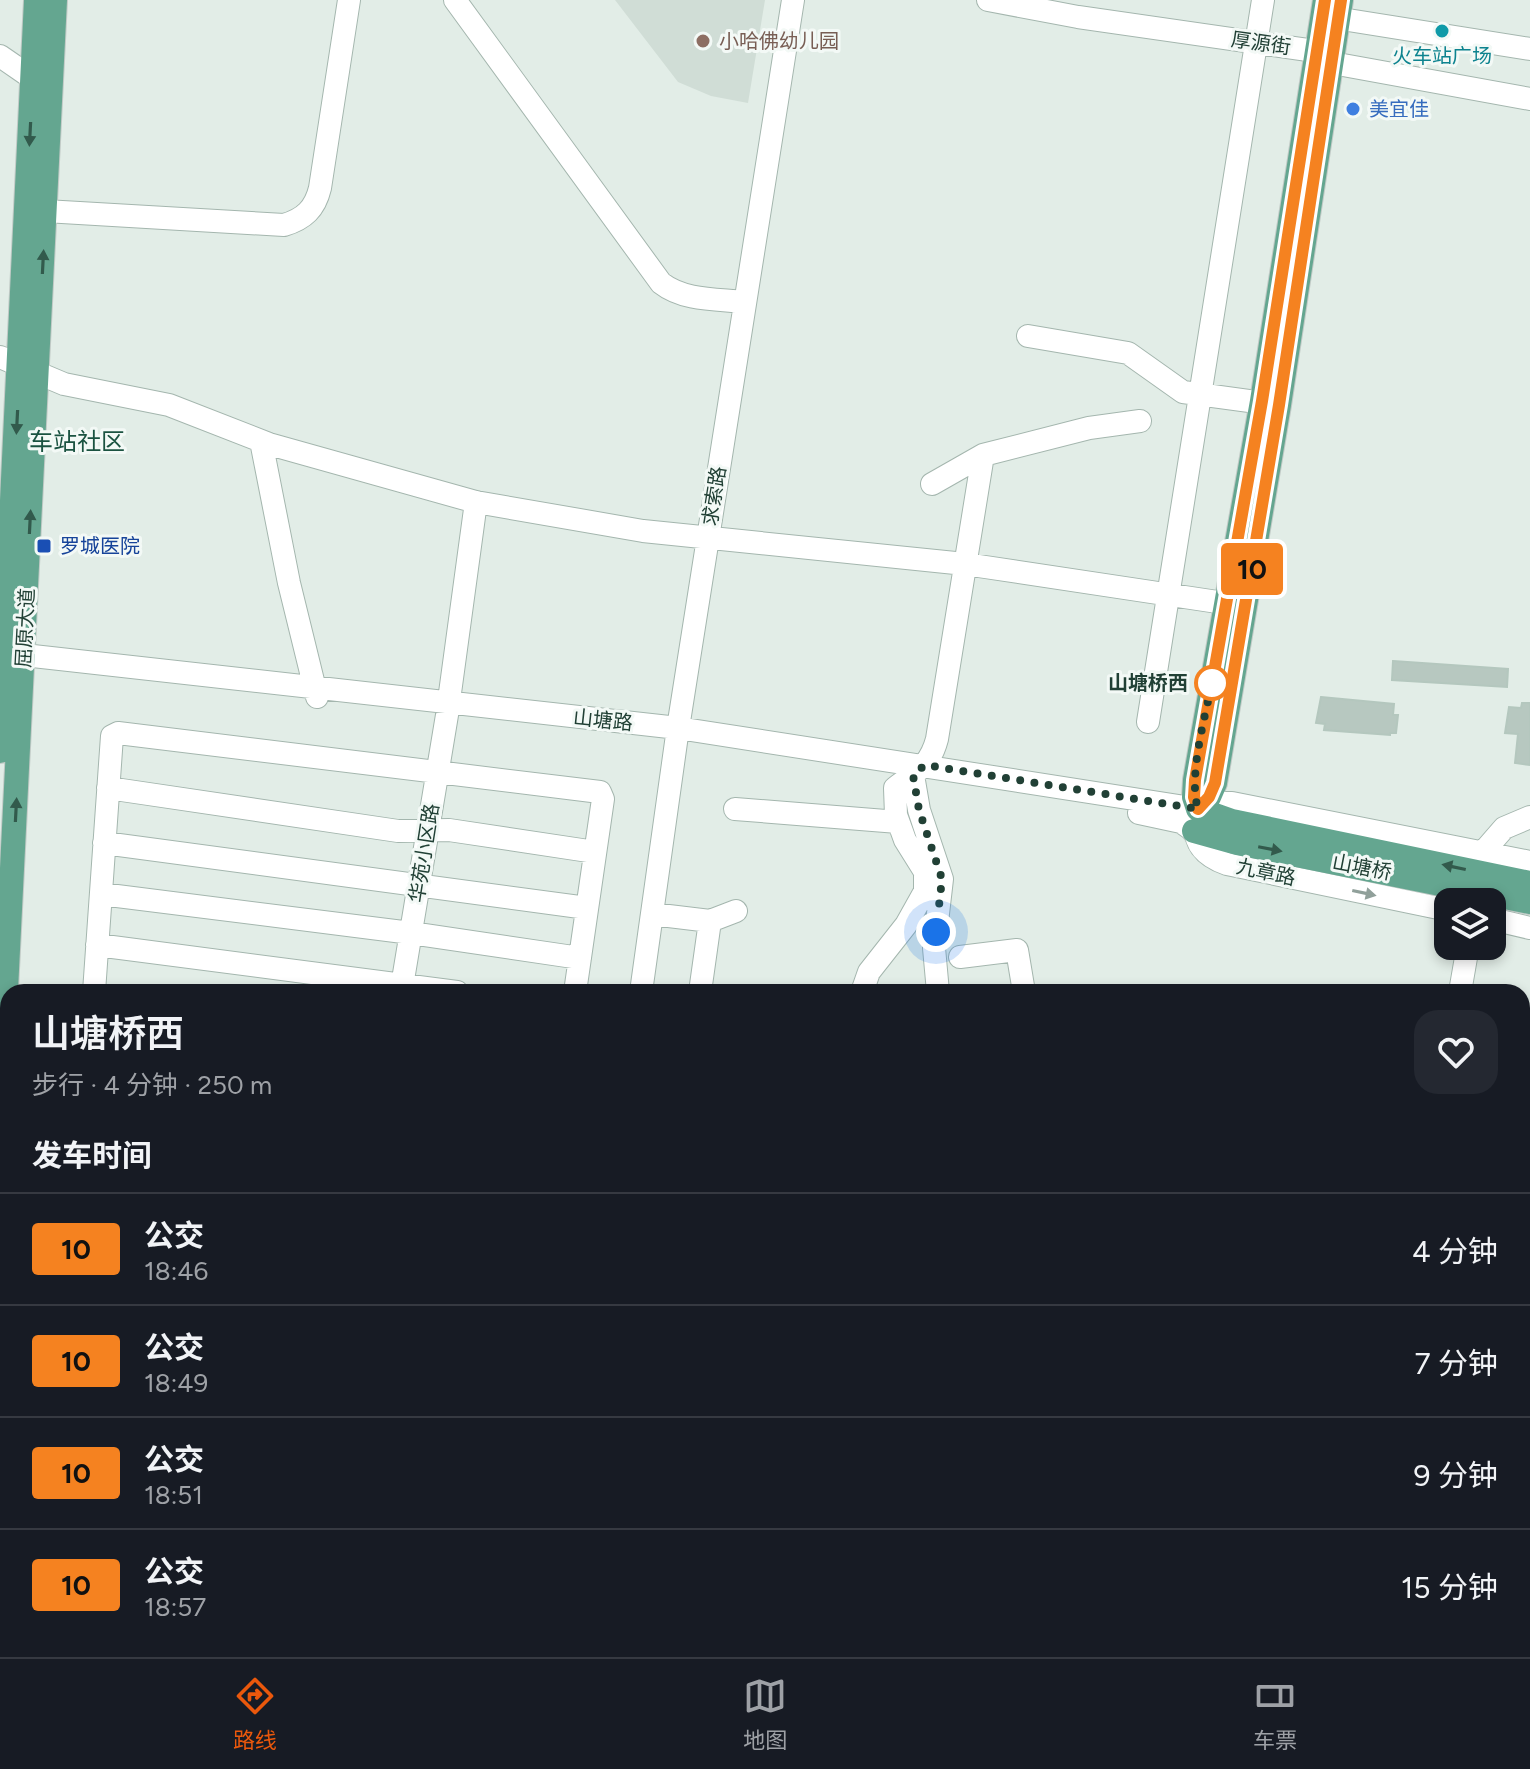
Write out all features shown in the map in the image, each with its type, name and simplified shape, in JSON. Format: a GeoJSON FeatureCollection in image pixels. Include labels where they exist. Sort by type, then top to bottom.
{"type":"FeatureCollection","features":[{"type":"Feature","properties":{"kind":"main road","name":"屈原大道"},"geometry":{"type":"LineString","coordinates":[[4,984],[14,662],[16,454],[36,0]]}},
{"type":"Feature","properties":{"kind":"main road","name":"屈原大道"},"geometry":{"type":"LineString","coordinates":[[19,366],[45,211],[55,0]]}},
{"type":"Feature","properties":{"kind":"main road"},"geometry":{"type":"LineString","coordinates":[[1196,820],[1215,783],[1236,605],[1271,403],[1331,8]]}},
{"type":"Feature","properties":{"kind":"main road","name":"屈原大道"},"geometry":{"type":"LineString","coordinates":[[0,751],[14,662]]}},
{"type":"Feature","properties":{"kind":"main road","name":"山塘桥"},"geometry":{"type":"LineString","coordinates":[[1196,820],[1232,821],[1530,883]]}},
{"type":"Feature","properties":{"kind":"main road","name":"山塘桥"},"geometry":{"type":"LineString","coordinates":[[1196,820],[1237,843],[1530,902]]}},
{"type":"Feature","properties":{"kind":"street"},"geometry":{"type":"LineString","coordinates":[[45,211],[284,225],[298,221],[317,202],[349,0]]}},
{"type":"Feature","properties":{"kind":"street"},"geometry":{"type":"LineString","coordinates":[[455,0],[661,283],[671,291],[686,295],[744,302]]}},
{"type":"Feature","properties":{"kind":"street","name":"求索路"},"geometry":{"type":"LineString","coordinates":[[642,984],[707,538],[793,0]]}},
{"type":"Feature","properties":{"kind":"street","name":"厚源街"},"geometry":{"type":"LineString","coordinates":[[988,0],[1080,8],[1530,99]]}},
{"type":"Feature","properties":{"kind":"street"},"geometry":{"type":"LineString","coordinates":[[1148,722],[1263,0]]}},
{"type":"Feature","properties":{"kind":"street"},"geometry":{"type":"LineString","coordinates":[[1331,8],[1530,49]]}},
{"type":"Feature","properties":{"kind":"street"},"geometry":{"type":"LineString","coordinates":[[0,56],[32,78]]}},
{"type":"Feature","properties":{"kind":"street"},"geometry":{"type":"LineString","coordinates":[[1028,336],[1128,353],[1183,392],[1271,403]]}},
{"type":"Feature","properties":{"kind":"street"},"geometry":{"type":"LineString","coordinates":[[19,366],[64,384],[169,405],[261,441],[476,502],[643,531],[965,564],[1236,605]]}},
{"type":"Feature","properties":{"kind":"street"},"geometry":{"type":"LineString","coordinates":[[932,484],[983,455],[1089,428],[1140,421]]}},
{"type":"Feature","properties":{"kind":"street"},"geometry":{"type":"LineString","coordinates":[[261,441],[316,694]]}},
{"type":"Feature","properties":{"kind":"street"},"geometry":{"type":"LineString","coordinates":[[865,984],[869,972],[906,925],[925,891],[925,872],[898,822],[895,788],[933,756],[983,455]]}},
{"type":"Feature","properties":{"kind":"street","name":"华苑小区路"},"geometry":{"type":"LineString","coordinates":[[403,984],[448,709],[476,502]]}},
{"type":"Feature","properties":{"kind":"street","name":"山塘路"},"geometry":{"type":"LineString","coordinates":[[14,662],[677,735],[919,770],[1196,820],[1218,803],[1232,803],[1530,862]]}},
{"type":"Feature","properties":{"kind":"street"},"geometry":{"type":"LineString","coordinates":[[95,984],[112,736],[118,733],[600,792],[603,799],[576,984]]}},
{"type":"Feature","properties":{"kind":"street"},"geometry":{"type":"LineString","coordinates":[[919,770],[919,810],[942,879],[934,948],[937,984]]}},
{"type":"Feature","properties":{"kind":"street"},"geometry":{"type":"LineString","coordinates":[[108,788],[398,831],[449,830],[595,852]]}},
{"type":"Feature","properties":{"kind":"street"},"geometry":{"type":"LineString","coordinates":[[735,809],[898,822]]}},
{"type":"Feature","properties":{"kind":"street"},"geometry":{"type":"LineString","coordinates":[[1484,851],[1504,828],[1530,817]]}},
{"type":"Feature","properties":{"kind":"street","name":"九章路"},"geometry":{"type":"LineString","coordinates":[[1196,820],[1196,841],[1215,860],[1434,907]]}},
{"type":"Feature","properties":{"kind":"street"},"geometry":{"type":"LineString","coordinates":[[104,843],[587,908]]}},
{"type":"Feature","properties":{"kind":"street"},"geometry":{"type":"LineString","coordinates":[[101,894],[580,958]]}},
{"type":"Feature","properties":{"kind":"street"},"geometry":{"type":"LineString","coordinates":[[652,914],[710,921],[736,911]]}},
{"type":"Feature","properties":{"kind":"street"},"geometry":{"type":"LineString","coordinates":[[701,984],[710,921]]}},
{"type":"Feature","properties":{"kind":"street"},"geometry":{"type":"LineString","coordinates":[[1506,922],[1530,928]]}},
{"type":"Feature","properties":{"kind":"street"},"geometry":{"type":"LineString","coordinates":[[97,945],[374,984]]}},
{"type":"Feature","properties":{"kind":"street"},"geometry":{"type":"LineString","coordinates":[[960,957],[1017,950],[1023,984]]}},
{"type":"Feature","properties":{"kind":"street"},"geometry":{"type":"LineString","coordinates":[[1452,984],[1455,960]]}},
{"type":"Feature","properties":{"kind":"street"},"geometry":{"type":"LineString","coordinates":[[1461,984],[1466,960]]}},
{"type":"Feature","properties":{"kind":"shaded area","name":"小哈佛幼儿园"},"geometry":{"type":"Polygon","coordinates":[[[615,0],[765,0],[748,103],[711,96],[678,82],[615,0]]]}},
{"type":"Feature","properties":{"kind":"building"},"geometry":{"type":"Polygon","coordinates":[[[1393,661],[1508,669],[1507,687],[1392,680],[1393,661]]]}},
{"type":"Feature","properties":{"kind":"building"},"geometry":{"type":"Polygon","coordinates":[[[1321,697],[1394,704],[1393,715],[1398,715],[1396,733],[1324,730],[1325,724],[1316,723],[1321,697]]]}},
{"type":"Feature","properties":{"kind":"building"},"geometry":{"type":"Polygon","coordinates":[[[1522,703],[1530,703],[1530,765],[1515,763],[1518,734],[1505,733],[1509,707],[1521,708],[1522,703]]]}},
{"type":"Feature","properties":{"kind":"bus line","name":"10"},"geometry":{"type":"LineString","coordinates":[[1325,0],[1262,401],[1195,780],[1194,797],[1198,809],[1209,797],[1215,783],[1279,405],[1341,0]]}},
{"type":"Feature","properties":{"kind":"place","name":"火车站广场"},"geometry":{"type":"Point","coordinates":[1442,31]}},
{"type":"Feature","properties":{"kind":"place","name":"小哈佛幼儿园"},"geometry":{"type":"Point","coordinates":[703,41]}},
{"type":"Feature","properties":{"kind":"place","name":"美宜佳"},"geometry":{"type":"Point","coordinates":[1353,109]}},
{"type":"Feature","properties":{"kind":"place","name":"罗城医院"},"geometry":{"type":"Point","coordinates":[44,546]}},
{"type":"Feature","properties":{"kind":"place","name":"山塘桥西"},"geometry":{"type":"Point","coordinates":[1212,683]}},
{"type":"Feature","properties":{"kind":"district","name":"车站社区"},"geometry":{"type":"Point","coordinates":[77,441]}},
{"type":"Feature","properties":{"kind":"route"},"geometry":{"type":"LineString","coordinates":[[936,932],[941,872],[919,810],[913,775],[925,765],[1198,809],[1194,797],[1195,780],[1212,683]]}}]}
